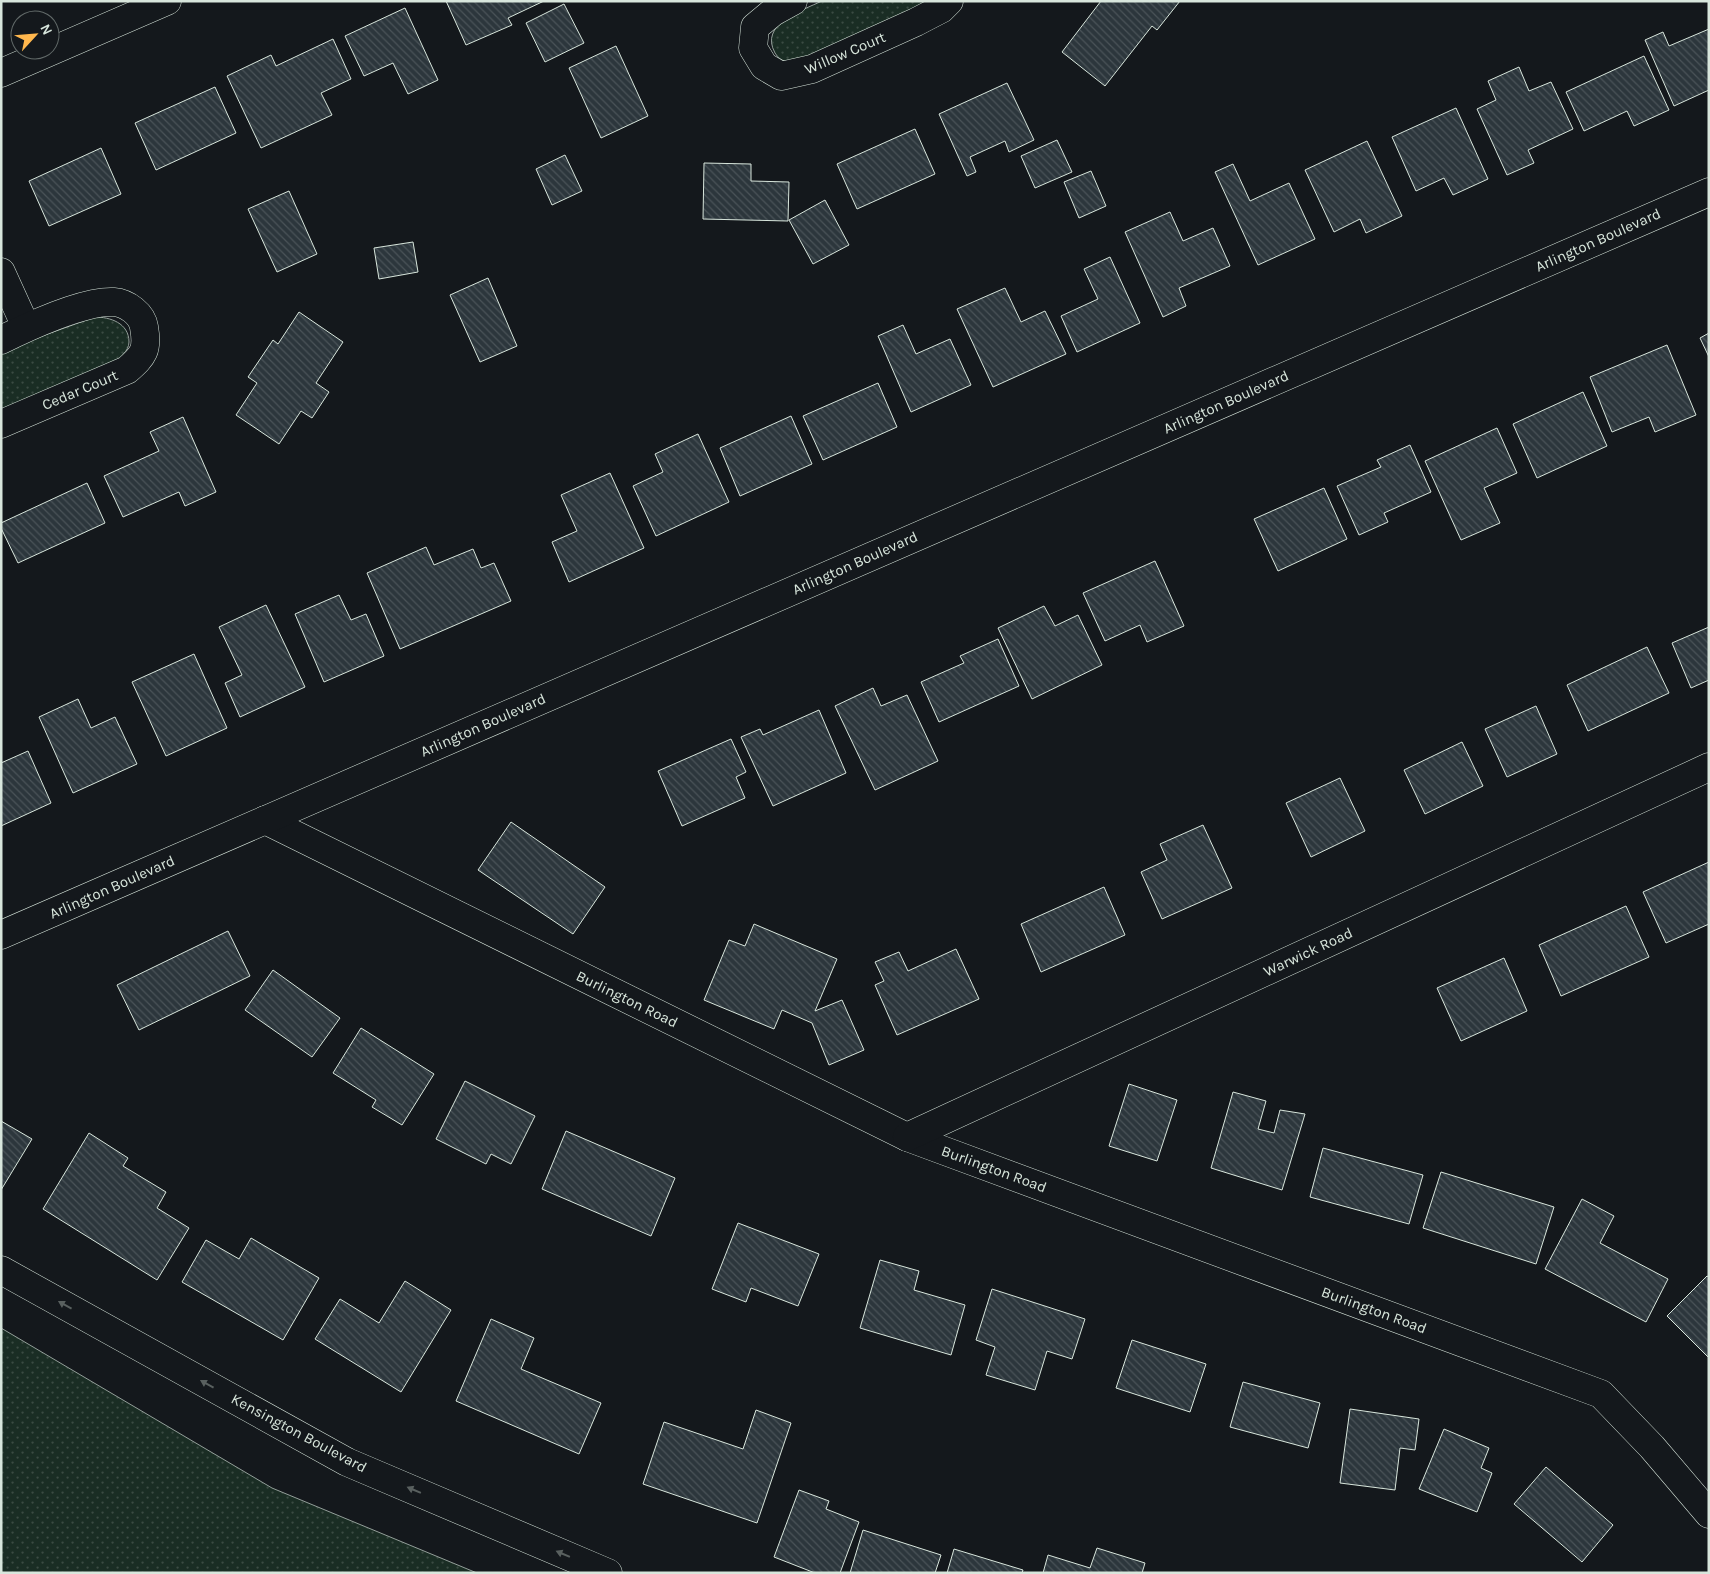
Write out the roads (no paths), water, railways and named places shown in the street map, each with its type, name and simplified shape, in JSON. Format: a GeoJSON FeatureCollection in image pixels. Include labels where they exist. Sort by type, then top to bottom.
{"type":"FeatureCollection","features":[{"type":"Feature","properties":{"kind":"street"},"geometry":{"type":"LineString","coordinates":[[1,73],[167,1]]}},
{"type":"Feature","properties":{"kind":"street","name":"Willow Court"},"geometry":{"type":"LineString","coordinates":[[793,1],[773,12],[755,26],[753,48],[764,66],[781,76],[812,69],[916,22],[941,9],[950,1]]}},
{"type":"Feature","properties":{"kind":"street","name":"Arlington Boulevard"},"geometry":{"type":"LineString","coordinates":[[1,935],[1709,192]]}},
{"type":"Feature","properties":{"kind":"street"},"geometry":{"type":"LineString","coordinates":[[1,272],[26,327]]}},
{"type":"Feature","properties":{"kind":"street","name":"Cedar Court"},"geometry":{"type":"LineString","coordinates":[[1,340],[26,327],[92,304],[115,302],[133,309],[143,322],[147,341],[142,357],[127,370],[1,424]]}},
{"type":"Feature","properties":{"kind":"street","name":"Warwick Road"},"geometry":{"type":"LineString","coordinates":[[907,1137],[1709,767]]}},
{"type":"Feature","properties":{"kind":"street","name":"Burlington Road"},"geometry":{"type":"LineString","coordinates":[[265,820],[907,1137],[1600,1394],[1652,1447],[1709,1514]]}},
{"type":"Feature","properties":{"kind":"street","name":"Kensington Boulevard"},"geometry":{"type":"LineString","coordinates":[[1,1270],[347,1462],[608,1573]]}}]}
